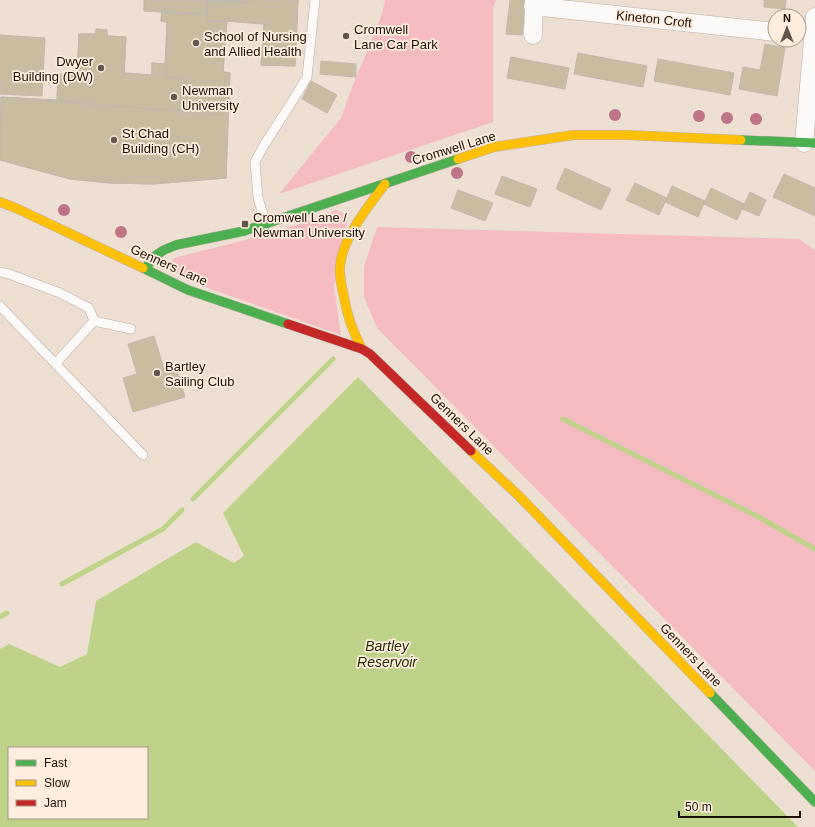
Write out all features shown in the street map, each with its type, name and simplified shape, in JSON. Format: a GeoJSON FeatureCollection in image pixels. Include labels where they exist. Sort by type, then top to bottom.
{"type":"FeatureCollection","features":[{"type":"Feature","properties":{"kind":"street","name":"Kineton Croft"},"geometry":{"type":"LineString","coordinates":[[533,35],[534,3],[767,31]]}},
{"type":"Feature","properties":{"kind":"street"},"geometry":{"type":"LineString","coordinates":[[807,34],[815,18]]}},
{"type":"Feature","properties":{"kind":"street"},"geometry":{"type":"LineString","coordinates":[[806,48],[810,143]]}},
{"type":"Feature","properties":{"kind":"street","name":"Cromwell Lane"},"geometry":{"type":"LineString","coordinates":[[146,270],[152,258],[164,250],[176,245],[244,231],[494,147],[572,135],[628,134],[810,143]]}},
{"type":"Feature","properties":{"kind":"street"},"geometry":{"type":"LineString","coordinates":[[362,349],[353,334],[346,314],[340,266],[344,251],[360,219],[386,184]]}},
{"type":"Feature","properties":{"kind":"street","name":"Genners Lane"},"geometry":{"type":"LineString","coordinates":[[0,202],[18,209],[188,290],[362,349],[370,354],[519,496],[815,802]]}},
{"type":"Feature","properties":{"kind":"lane"},"geometry":{"type":"LineString","coordinates":[[266,224],[258,198],[255,162],[307,77],[315,0]]}},
{"type":"Feature","properties":{"kind":"lane"},"geometry":{"type":"LineString","coordinates":[[0,272],[60,293],[89,308],[94,321]]}},
{"type":"Feature","properties":{"kind":"lane"},"geometry":{"type":"LineString","coordinates":[[0,306],[143,455]]}},
{"type":"Feature","properties":{"kind":"lane"},"geometry":{"type":"LineString","coordinates":[[94,321],[131,329]]}},
{"type":"Feature","properties":{"kind":"lane"},"geometry":{"type":"LineString","coordinates":[[56,363],[94,321]]}},
{"type":"Feature","properties":{"kind":"shaded area"},"geometry":{"type":"Polygon","coordinates":[[[385,0],[496,0],[493,9],[493,122],[279,194],[341,118],[382,14],[385,0]]]}},
{"type":"Feature","properties":{"kind":"shaded area"},"geometry":{"type":"Polygon","coordinates":[[[336,210],[343,213],[347,222],[334,288],[341,335],[188,281],[168,267],[174,258],[276,231],[336,210]]]}},
{"type":"Feature","properties":{"kind":"shaded area"},"geometry":{"type":"Polygon","coordinates":[[[377,227],[799,239],[815,250],[815,771],[377,328],[364,297],[364,267],[377,227]]]}},
{"type":"Feature","properties":{"kind":"water","name":"Bartley Reservoir"},"geometry":{"type":"Polygon","coordinates":[[[358,377],[798,827],[0,827],[0,649],[9,644],[60,667],[87,654],[96,601],[196,542],[234,563],[244,556],[223,513],[358,377]]]}},
{"type":"Feature","properties":{"kind":"building"},"geometry":{"type":"Polygon","coordinates":[[[144,0],[298,0],[295,66],[261,65],[264,24],[227,21],[223,72],[230,73],[226,178],[153,184],[111,183],[70,179],[0,160],[1,97],[57,100],[58,74],[77,75],[79,34],[96,34],[96,29],[107,30],[107,36],[126,37],[124,73],[152,75],[152,63],[165,64],[167,22],[161,21],[162,11],[144,11],[144,0]]]}},
{"type":"Feature","properties":{"kind":"building"},"geometry":{"type":"Polygon","coordinates":[[[145,0],[207,0],[206,15],[144,11],[145,0]]]}},
{"type":"Feature","properties":{"kind":"building"},"geometry":{"type":"Polygon","coordinates":[[[208,0],[249,0],[248,3],[208,0]]]}},
{"type":"Feature","properties":{"kind":"building"},"geometry":{"type":"Polygon","coordinates":[[[249,0],[298,0],[295,66],[261,65],[264,24],[207,21],[208,1],[248,3],[249,0]]]}},
{"type":"Feature","properties":{"kind":"building"},"geometry":{"type":"Polygon","coordinates":[[[510,0],[526,0],[522,35],[506,34],[510,0]]]}},
{"type":"Feature","properties":{"kind":"building"},"geometry":{"type":"Polygon","coordinates":[[[764,0],[786,0],[785,8],[764,7],[764,0]]]}},
{"type":"Feature","properties":{"kind":"building","name":"School of Nursing and Allied Health"},"geometry":{"type":"Polygon","coordinates":[[[162,11],[207,15],[207,21],[227,21],[223,72],[230,73],[228,115],[183,112],[184,79],[166,77],[167,22],[161,21],[162,11]]]}},
{"type":"Feature","properties":{"kind":"building","name":"Dwyer Building (DW)"},"geometry":{"type":"Polygon","coordinates":[[[96,29],[107,30],[107,36],[126,37],[124,73],[152,75],[152,63],[165,64],[166,77],[184,79],[183,112],[57,100],[58,74],[77,75],[79,34],[96,34],[96,29]]]}},
{"type":"Feature","properties":{"kind":"building"},"geometry":{"type":"Polygon","coordinates":[[[0,35],[45,38],[42,96],[0,94],[0,35]]]}},
{"type":"Feature","properties":{"kind":"building"},"geometry":{"type":"Polygon","coordinates":[[[765,44],[767,44],[767,48],[785,48],[777,96],[739,89],[743,67],[760,70],[765,44]]]}},
{"type":"Feature","properties":{"kind":"building"},"geometry":{"type":"Polygon","coordinates":[[[578,53],[647,66],[643,87],[574,74],[578,53]]]}},
{"type":"Feature","properties":{"kind":"building"},"geometry":{"type":"Polygon","coordinates":[[[511,57],[569,68],[565,89],[507,78],[511,57]]]}},
{"type":"Feature","properties":{"kind":"building"},"geometry":{"type":"Polygon","coordinates":[[[658,59],[734,73],[730,95],[654,81],[658,59]]]}},
{"type":"Feature","properties":{"kind":"building"},"geometry":{"type":"Polygon","coordinates":[[[321,61],[356,64],[356,77],[320,74],[321,61]]]}},
{"type":"Feature","properties":{"kind":"building"},"geometry":{"type":"Polygon","coordinates":[[[311,81],[337,95],[327,113],[302,99],[311,81]]]}},
{"type":"Feature","properties":{"kind":"building","name":"St Chad Building (CH)"},"geometry":{"type":"Polygon","coordinates":[[[1,97],[228,115],[226,178],[153,184],[111,183],[70,179],[0,160],[1,97]]]}},
{"type":"Feature","properties":{"kind":"building"},"geometry":{"type":"Polygon","coordinates":[[[565,168],[611,189],[601,210],[556,189],[565,168]]]}},
{"type":"Feature","properties":{"kind":"building"},"geometry":{"type":"Polygon","coordinates":[[[784,174],[815,188],[815,216],[773,197],[784,174]]]}},
{"type":"Feature","properties":{"kind":"building"},"geometry":{"type":"Polygon","coordinates":[[[502,176],[537,189],[530,207],[495,194],[502,176]]]}},
{"type":"Feature","properties":{"kind":"building"},"geometry":{"type":"Polygon","coordinates":[[[635,183],[667,198],[659,215],[626,200],[635,183]]]}},
{"type":"Feature","properties":{"kind":"building"},"geometry":{"type":"Polygon","coordinates":[[[672,186],[705,201],[698,217],[665,202],[672,186]]]}},
{"type":"Feature","properties":{"kind":"building"},"geometry":{"type":"Polygon","coordinates":[[[711,188],[744,204],[737,220],[704,204],[711,188]]]}},
{"type":"Feature","properties":{"kind":"building"},"geometry":{"type":"Polygon","coordinates":[[[458,190],[493,203],[485,221],[451,208],[458,190]]]}},
{"type":"Feature","properties":{"kind":"building"},"geometry":{"type":"Polygon","coordinates":[[[750,192],[766,200],[759,216],[742,209],[750,192]]]}},
{"type":"Feature","properties":{"kind":"building","name":"Bartley Sailing Club"},"geometry":{"type":"Polygon","coordinates":[[[154,336],[165,372],[176,368],[185,397],[133,412],[123,378],[137,374],[128,344],[154,336]]]}},
{"type":"Feature","properties":{"kind":"waterway"},"geometry":{"type":"LineString","coordinates":[[193,499],[333,359]]}},
{"type":"Feature","properties":{"kind":"waterway"},"geometry":{"type":"LineString","coordinates":[[563,419],[755,515],[815,549]]}},
{"type":"Feature","properties":{"kind":"waterway"},"geometry":{"type":"LineString","coordinates":[[62,584],[163,529],[182,510]]}},
{"type":"Feature","properties":{"kind":"waterway"},"geometry":{"type":"LineString","coordinates":[[0,617],[7,613]]}},
{"type":"Feature","properties":{"kind":"traffic: fast"},"geometry":{"type":"LineString","coordinates":[[741,140],[815,143]]}},
{"type":"Feature","properties":{"kind":"traffic: fast"},"geometry":{"type":"LineString","coordinates":[[146,269],[152,258],[164,250],[176,245],[244,231],[458,159]]}},
{"type":"Feature","properties":{"kind":"traffic: fast"},"geometry":{"type":"LineString","coordinates":[[143,268],[188,290],[288,324]]}},
{"type":"Feature","properties":{"kind":"traffic: fast"},"geometry":{"type":"LineString","coordinates":[[710,693],[815,802]]}},
{"type":"Feature","properties":{"kind":"traffic: slow"},"geometry":{"type":"LineString","coordinates":[[458,159],[494,147],[573,135],[627,135],[741,140]]}},
{"type":"Feature","properties":{"kind":"traffic: slow"},"geometry":{"type":"LineString","coordinates":[[362,349],[353,330],[347,311],[341,282],[340,267],[345,245],[357,223],[385,184]]}},
{"type":"Feature","properties":{"kind":"traffic: slow"},"geometry":{"type":"LineString","coordinates":[[0,202],[143,268]]}},
{"type":"Feature","properties":{"kind":"traffic: slow"},"geometry":{"type":"LineString","coordinates":[[471,451],[519,496],[710,693]]}},
{"type":"Feature","properties":{"kind":"traffic: jam"},"geometry":{"type":"LineString","coordinates":[[288,324],[362,349],[370,354],[471,451]]}},
{"type":"Feature","properties":{"kind":"place","name":"Cromwell Lane Car Park"},"geometry":{"type":"Point","coordinates":[346,36]}},
{"type":"Feature","properties":{"kind":"place","name":"School of Nursing and Allied Health"},"geometry":{"type":"Point","coordinates":[196,43]}},
{"type":"Feature","properties":{"kind":"place","name":"Dwyer Building (DW)"},"geometry":{"type":"Point","coordinates":[101,68]}},
{"type":"Feature","properties":{"kind":"place","name":"Newman University"},"geometry":{"type":"Point","coordinates":[174,97]}},
{"type":"Feature","properties":{"kind":"place","name":"St Chad Building (CH)"},"geometry":{"type":"Point","coordinates":[114,140]}},
{"type":"Feature","properties":{"kind":"place","name":"Cromwell Lane / Newman University"},"geometry":{"type":"Point","coordinates":[245,224]}},
{"type":"Feature","properties":{"kind":"place","name":"Bartley Sailing Club"},"geometry":{"type":"Point","coordinates":[157,373]}}]}
